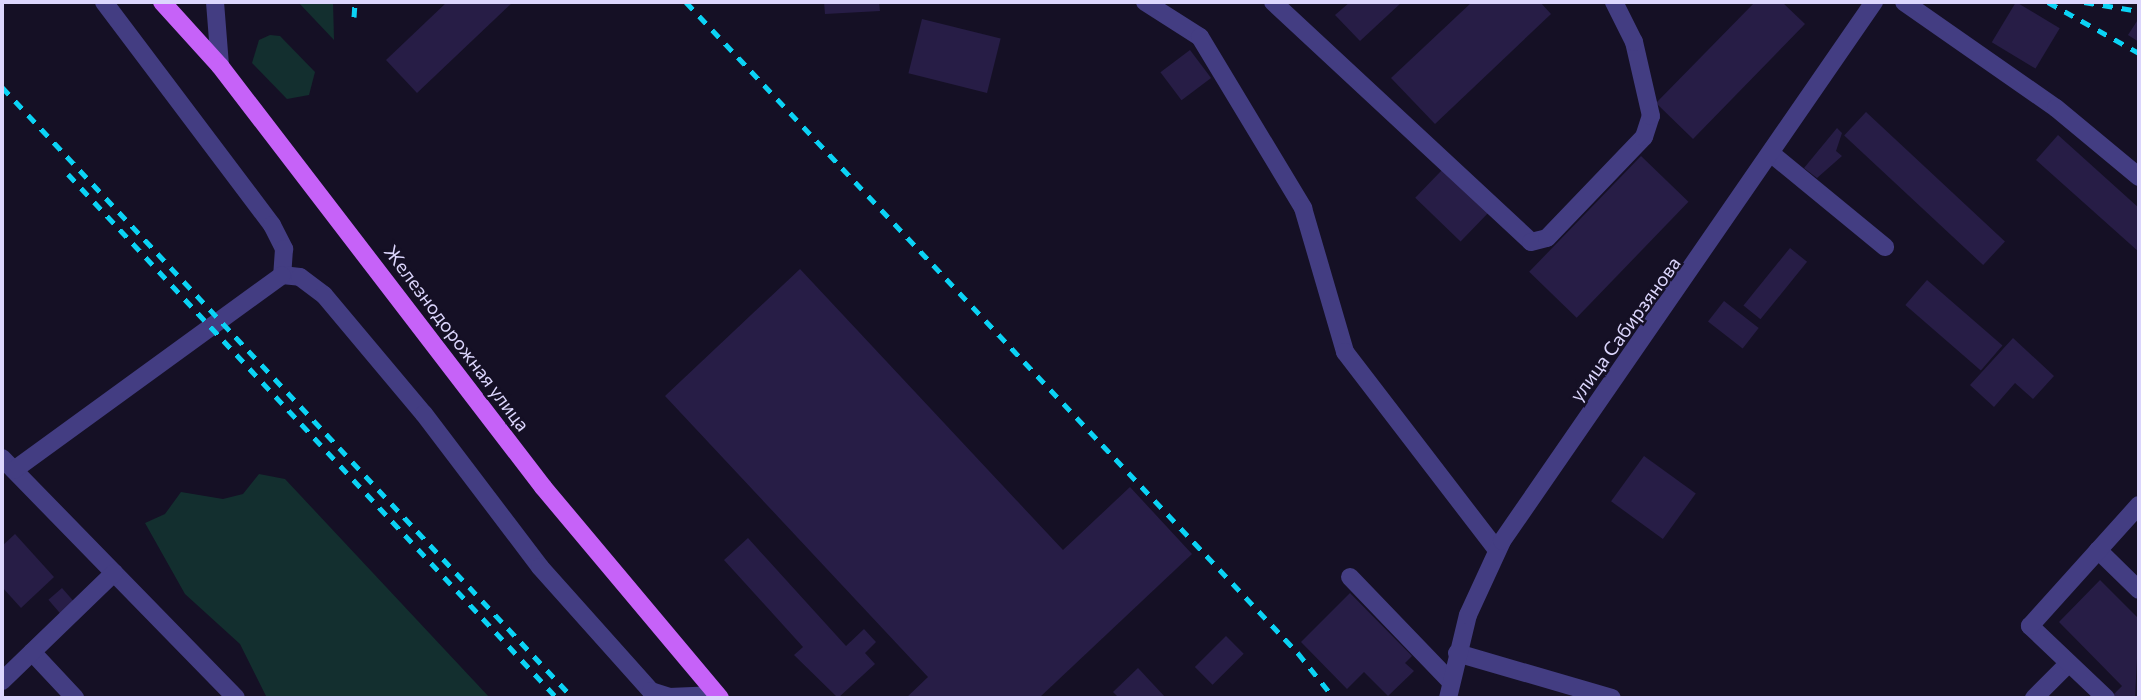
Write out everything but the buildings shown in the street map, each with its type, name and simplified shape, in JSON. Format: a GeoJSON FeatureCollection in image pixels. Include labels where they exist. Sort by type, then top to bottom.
{"type":"FeatureCollection","features":[{"type":"Feature","properties":{"kind":"main road","name":"Железнодорожная улица"},"geometry":{"type":"LineString","coordinates":[[162,2],[220,66],[544,487],[718,697]]}},
{"type":"Feature","properties":{"kind":"street"},"geometry":{"type":"LineString","coordinates":[[104,2],[271,225],[285,249],[282,275]]}},
{"type":"Feature","properties":{"kind":"street"},"geometry":{"type":"LineString","coordinates":[[215,2],[220,66]]}},
{"type":"Feature","properties":{"kind":"street"},"geometry":{"type":"LineString","coordinates":[[1145,2],[1200,37],[1303,208],[1345,352],[1497,550]]}},
{"type":"Feature","properties":{"kind":"street"},"geometry":{"type":"LineString","coordinates":[[1273,2],[1531,242],[1547,238],[1644,136],[1651,116],[1634,42],[1614,2]]}},
{"type":"Feature","properties":{"kind":"street","name":"улица Сабирзянова"},"geometry":{"type":"LineString","coordinates":[[1450,690],[1457,653],[1497,550],[1773,155],[1874,2]]}},
{"type":"Feature","properties":{"kind":"street"},"geometry":{"type":"LineString","coordinates":[[1904,2],[2056,108],[2139,177]]}},
{"type":"Feature","properties":{"kind":"street"},"geometry":{"type":"LineString","coordinates":[[1773,155],[1885,247]]}},
{"type":"Feature","properties":{"kind":"street"},"geometry":{"type":"LineString","coordinates":[[236,698],[8,464],[282,275],[300,277],[324,295],[424,414],[540,567],[652,691],[669,697],[718,697]]}},
{"type":"Feature","properties":{"kind":"street"},"geometry":{"type":"LineString","coordinates":[[2106,698],[2030,625],[2139,505]]}},
{"type":"Feature","properties":{"kind":"street"},"geometry":{"type":"LineString","coordinates":[[2098,550],[2139,590]]}},
{"type":"Feature","properties":{"kind":"street"},"geometry":{"type":"LineString","coordinates":[[2,681],[114,573]]}},
{"type":"Feature","properties":{"kind":"street"},"geometry":{"type":"LineString","coordinates":[[1350,577],[1450,690]]}},
{"type":"Feature","properties":{"kind":"street"},"geometry":{"type":"LineString","coordinates":[[32,652],[75,698]]}},
{"type":"Feature","properties":{"kind":"street"},"geometry":{"type":"LineString","coordinates":[[1457,653],[1612,698]]}},
{"type":"Feature","properties":{"kind":"street"},"geometry":{"type":"LineString","coordinates":[[2034,698],[2069,663]]}},
{"type":"Feature","properties":{"kind":"green space"},"geometry":{"type":"Polygon","coordinates":[[[298,2],[333,2],[334,40],[298,2]]]}},
{"type":"Feature","properties":{"kind":"green space"},"geometry":{"type":"Polygon","coordinates":[[[270,35],[280,36],[315,72],[309,95],[287,99],[252,63],[259,40],[270,35]]]}},
{"type":"Feature","properties":{"kind":"green space"},"geometry":{"type":"Polygon","coordinates":[[[259,474],[285,479],[490,698],[267,698],[240,644],[185,594],[145,523],[165,514],[181,492],[223,499],[243,494],[259,474]]]}},
{"type":"Feature","properties":{"kind":"railway"},"geometry":{"type":"LineString","coordinates":[[354,17],[355,2]]}},
{"type":"Feature","properties":{"kind":"railway"},"geometry":{"type":"LineString","coordinates":[[686,2],[1298,653],[1334,698]]}},
{"type":"Feature","properties":{"kind":"railway"},"geometry":{"type":"LineString","coordinates":[[2048,2],[2139,53]]}},
{"type":"Feature","properties":{"kind":"railway"},"geometry":{"type":"LineString","coordinates":[[2084,2],[2139,11]]}},
{"type":"Feature","properties":{"kind":"railway"},"geometry":{"type":"LineString","coordinates":[[2,87],[573,698]]}},
{"type":"Feature","properties":{"kind":"railway"},"geometry":{"type":"LineString","coordinates":[[68,174],[557,698]]}}]}
